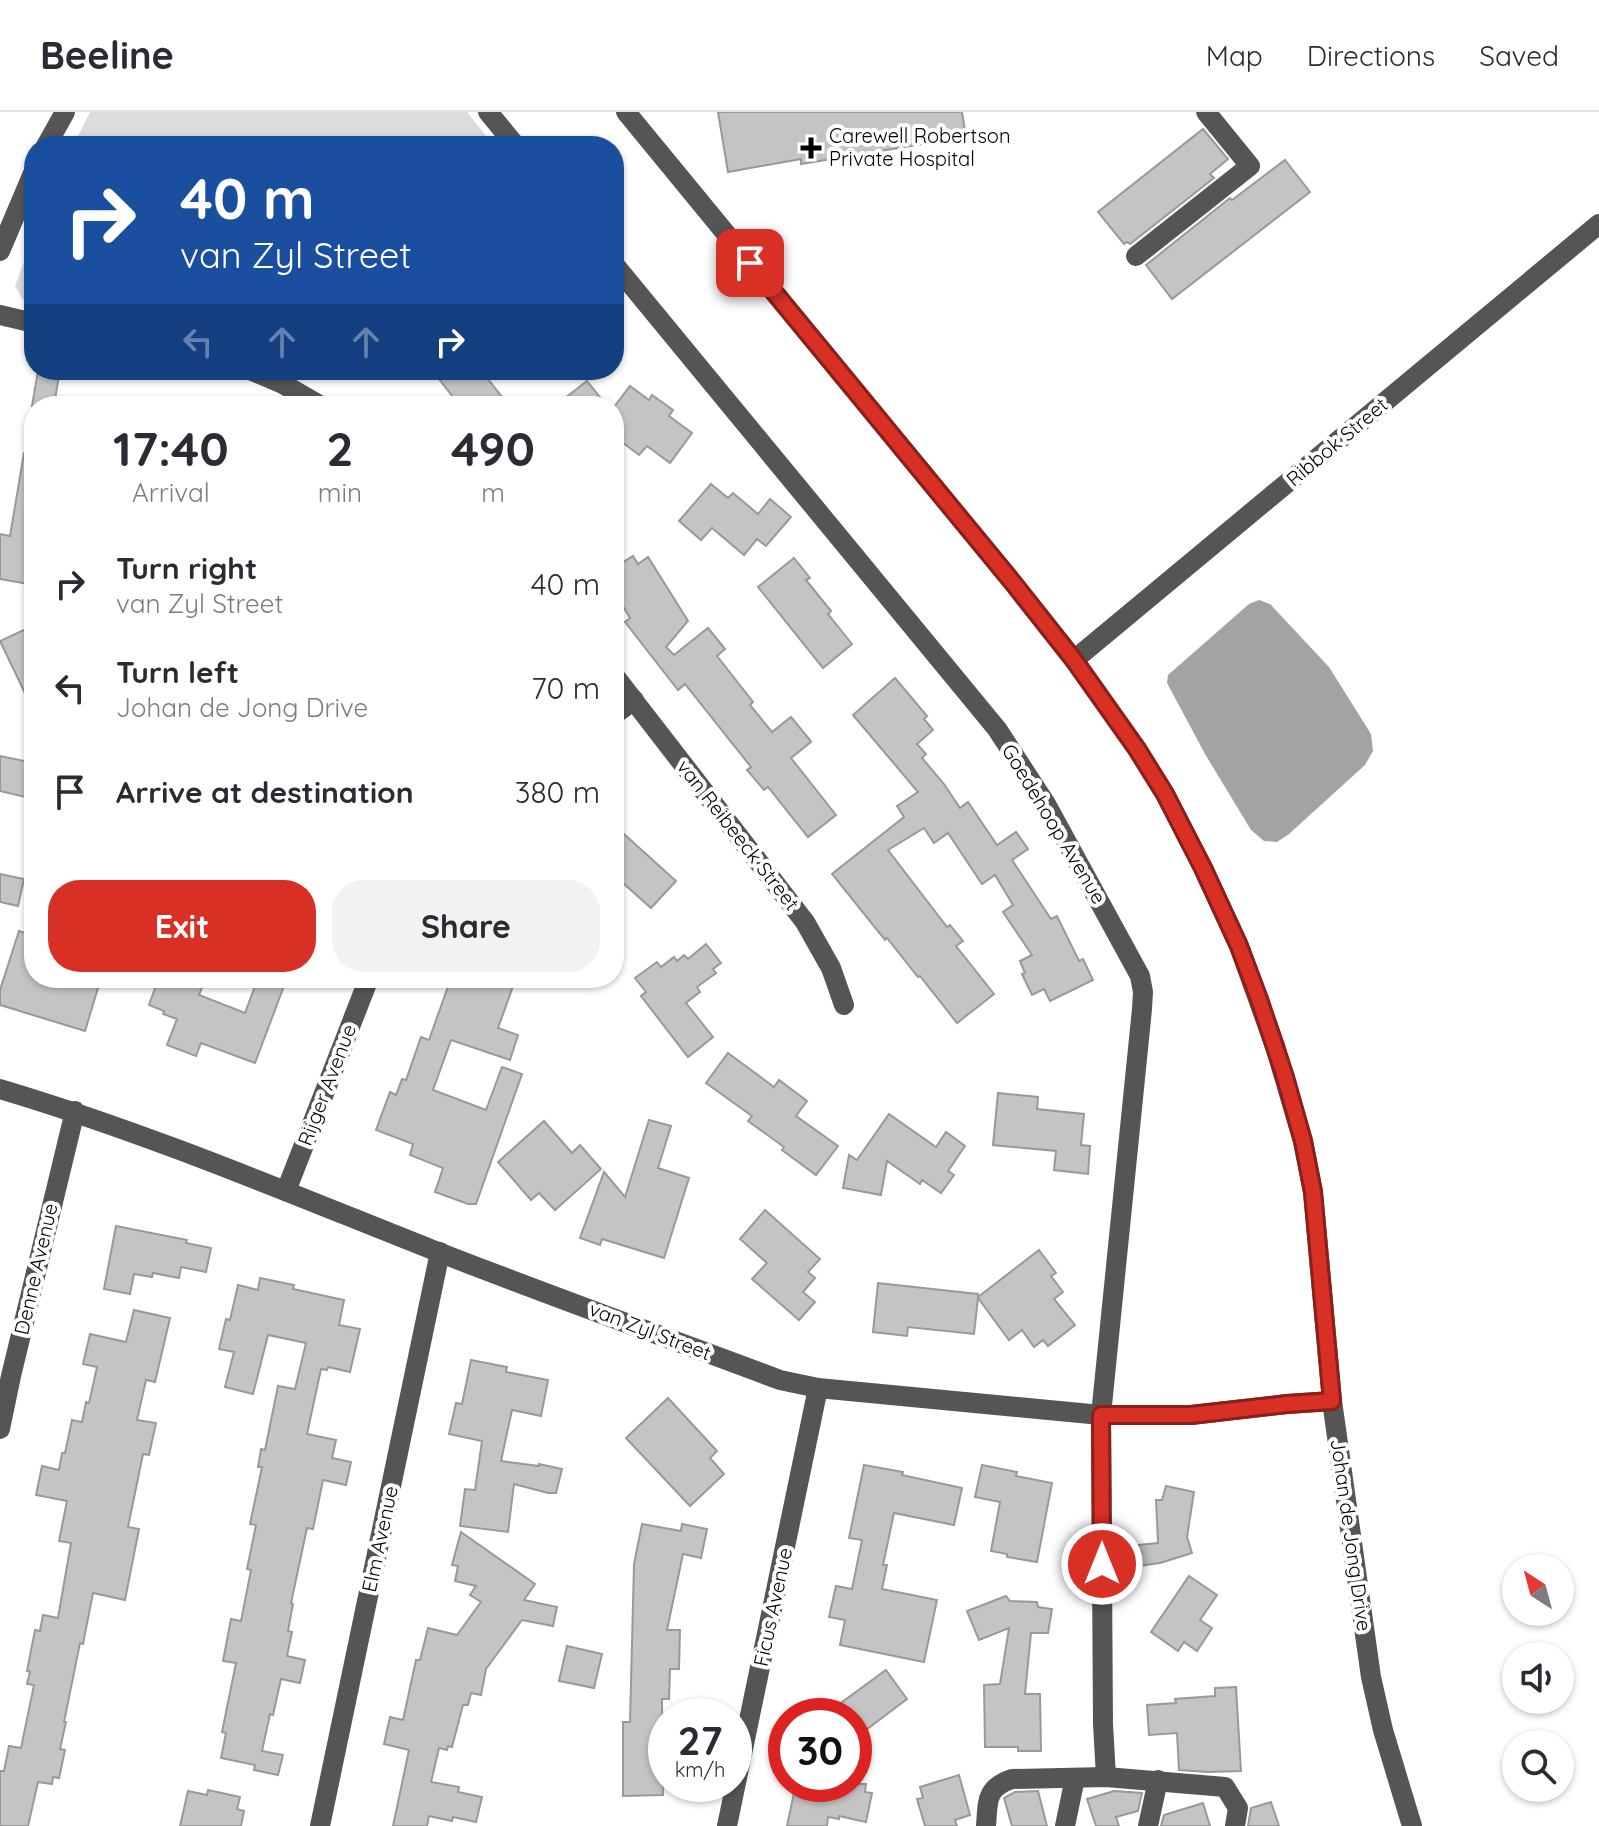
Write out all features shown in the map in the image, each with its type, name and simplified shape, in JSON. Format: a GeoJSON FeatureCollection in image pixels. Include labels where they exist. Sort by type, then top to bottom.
{"type":"FeatureCollection","features":[{"type":"Feature","properties":{"kind":"street"},"geometry":{"type":"LineString","coordinates":[[52,136],[65,112]]}},
{"type":"Feature","properties":{"kind":"street"},"geometry":{"type":"LineString","coordinates":[[488,112],[508,136]]}},
{"type":"Feature","properties":{"kind":"street","name":"Johan de Jong Drive"},"geometry":{"type":"LineString","coordinates":[[626,112],[1074,660],[1165,794],[1222,909],[1265,1014],[1295,1112],[1313,1192],[1332,1401],[1371,1677],[1383,1730],[1412,1826]]}},
{"type":"Feature","properties":{"kind":"street"},"geometry":{"type":"LineString","coordinates":[[1136,256],[1250,166],[1206,112]]}},
{"type":"Feature","properties":{"kind":"street"},"geometry":{"type":"LineString","coordinates":[[0,251],[24,195]]}},
{"type":"Feature","properties":{"kind":"street","name":"Ribbok Street"},"geometry":{"type":"LineString","coordinates":[[1074,660],[1599,224]]}},
{"type":"Feature","properties":{"kind":"street","name":"Goedehoop Avenue"},"geometry":{"type":"LineString","coordinates":[[624,276],[997,729],[1046,804],[1140,976],[1142,1009],[1101,1415],[1106,1777]]}},
{"type":"Feature","properties":{"kind":"street"},"geometry":{"type":"LineString","coordinates":[[0,315],[24,321]]}},
{"type":"Feature","properties":{"kind":"street"},"geometry":{"type":"LineString","coordinates":[[274,380],[304,396]]}},
{"type":"Feature","properties":{"kind":"street","name":"van Reibeeck Street"},"geometry":{"type":"LineString","coordinates":[[624,688],[805,922],[831,968],[844,1005]]}},
{"type":"Feature","properties":{"kind":"street"},"geometry":{"type":"LineString","coordinates":[[624,708],[634,700]]}},
{"type":"Feature","properties":{"kind":"street","name":"Rijger Avenue"},"geometry":{"type":"LineString","coordinates":[[286,1191],[365,988]]}},
{"type":"Feature","properties":{"kind":"street","name":"van Zyl Street"},"geometry":{"type":"LineString","coordinates":[[0,1089],[154,1139],[440,1252],[780,1380],[818,1388],[1101,1415],[1191,1415],[1332,1401]]}},
{"type":"Feature","properties":{"kind":"street","name":"Denne Avenue"},"geometry":{"type":"LineString","coordinates":[[0,1429],[75,1111]]}},
{"type":"Feature","properties":{"kind":"street","name":"Elm Avenue"},"geometry":{"type":"LineString","coordinates":[[320,1826],[440,1252]]}},
{"type":"Feature","properties":{"kind":"street","name":"Ficus Avenue"},"geometry":{"type":"LineString","coordinates":[[727,1826],[818,1388]]}},
{"type":"Feature","properties":{"kind":"street"},"geometry":{"type":"LineString","coordinates":[[986,1826],[991,1792],[1003,1782],[1012,1779],[1106,1777],[1225,1787],[1238,1808],[1235,1826]]}},
{"type":"Feature","properties":{"kind":"street"},"geometry":{"type":"LineString","coordinates":[[1065,1826],[1075,1778]]}},
{"type":"Feature","properties":{"kind":"street"},"geometry":{"type":"LineString","coordinates":[[1148,1826],[1158,1780]]}},
{"type":"Feature","properties":{"kind":"shaded area"},"geometry":{"type":"Polygon","coordinates":[[[90,112],[467,112],[486,136],[78,136],[90,112]]]}},
{"type":"Feature","properties":{"kind":"shaded area"},"geometry":{"type":"Polygon","coordinates":[[[24,262],[24,300],[15,286],[24,262]]]}},
{"type":"Feature","properties":{"kind":"shaded area"},"geometry":{"type":"Polygon","coordinates":[[[1259,600],[1270,604],[1329,667],[1371,734],[1373,751],[1365,765],[1277,842],[1264,841],[1251,830],[1167,683],[1168,675],[1249,604],[1259,600]]]}},
{"type":"Feature","properties":{"kind":"building","name":"Carewell Robertson Private Hospital"},"geometry":{"type":"Polygon","coordinates":[[[718,112],[962,112],[966,137],[801,164],[801,159],[728,172],[718,112]]]}},
{"type":"Feature","properties":{"kind":"building"},"geometry":{"type":"Polygon","coordinates":[[[1203,129],[1228,159],[1210,174],[1214,178],[1130,244],[1124,244],[1098,212],[1203,129]]]}},
{"type":"Feature","properties":{"kind":"building"},"geometry":{"type":"Polygon","coordinates":[[[1285,160],[1310,192],[1172,299],[1146,265],[1230,198],[1232,200],[1285,160]]]}},
{"type":"Feature","properties":{"kind":"building"},"geometry":{"type":"Polygon","coordinates":[[[36,380],[58,380],[56,396],[34,396],[36,380]]]}},
{"type":"Feature","properties":{"kind":"building"},"geometry":{"type":"Polygon","coordinates":[[[440,380],[489,380],[501,396],[452,396],[440,380]]]}},
{"type":"Feature","properties":{"kind":"building"},"geometry":{"type":"Polygon","coordinates":[[[587,381],[599,396],[568,396],[587,381]]]}},
{"type":"Feature","properties":{"kind":"building"},"geometry":{"type":"Polygon","coordinates":[[[630,386],[649,400],[652,395],[673,410],[669,416],[692,433],[670,463],[647,446],[639,455],[624,444],[622,396],[630,386]]]}},
{"type":"Feature","properties":{"kind":"building"},"geometry":{"type":"Polygon","coordinates":[[[24,453],[24,583],[0,579],[0,534],[10,536],[24,453]]]}},
{"type":"Feature","properties":{"kind":"building"},"geometry":{"type":"Polygon","coordinates":[[[711,484],[728,498],[733,493],[758,514],[770,499],[791,517],[766,546],[757,539],[744,555],[712,528],[701,540],[679,521],[711,484]]]}},
{"type":"Feature","properties":{"kind":"building"},"geometry":{"type":"Polygon","coordinates":[[[633,556],[638,564],[648,557],[688,621],[666,647],[674,655],[708,628],[725,649],[717,656],[772,732],[791,717],[810,740],[791,758],[836,815],[808,837],[768,787],[764,790],[747,770],[751,767],[685,684],[678,690],[625,622],[630,618],[624,608],[624,562],[633,556]]]}},
{"type":"Feature","properties":{"kind":"building"},"geometry":{"type":"Polygon","coordinates":[[[794,558],[810,578],[806,580],[831,611],[828,614],[852,644],[823,668],[758,587],[794,558]]]}},
{"type":"Feature","properties":{"kind":"building"},"geometry":{"type":"Polygon","coordinates":[[[24,630],[24,691],[0,641],[24,630]]]}},
{"type":"Feature","properties":{"kind":"building"},"geometry":{"type":"Polygon","coordinates":[[[895,678],[927,716],[924,719],[933,730],[917,744],[926,754],[922,758],[960,808],[968,802],[997,845],[1016,832],[1028,849],[1012,860],[1051,919],[1057,916],[1079,961],[1083,959],[1093,980],[1050,1001],[1044,989],[1032,995],[1022,974],[1025,973],[1020,961],[1032,955],[1003,912],[1013,905],[995,875],[982,884],[948,833],[934,843],[924,828],[888,850],[947,927],[950,925],[963,941],[956,946],[994,994],[957,1023],[832,874],[904,817],[897,806],[918,792],[853,715],[895,678]]]}},
{"type":"Feature","properties":{"kind":"building"},"geometry":{"type":"Polygon","coordinates":[[[0,756],[24,761],[24,797],[0,791],[0,756]]]}},
{"type":"Feature","properties":{"kind":"building"},"geometry":{"type":"Polygon","coordinates":[[[624,834],[676,881],[651,908],[624,884],[624,834]]]}},
{"type":"Feature","properties":{"kind":"building"},"geometry":{"type":"Polygon","coordinates":[[[0,874],[24,879],[18,906],[0,902],[0,874]]]}},
{"type":"Feature","properties":{"kind":"building"},"geometry":{"type":"Polygon","coordinates":[[[19,931],[24,933],[24,988],[98,988],[85,1031],[0,1005],[0,990],[19,931]]]}},
{"type":"Feature","properties":{"kind":"building"},"geometry":{"type":"Polygon","coordinates":[[[706,944],[721,963],[713,969],[716,973],[697,987],[700,992],[686,1003],[713,1037],[688,1057],[641,996],[646,992],[635,978],[657,962],[661,967],[674,957],[677,961],[684,955],[688,959],[706,944]]]}},
{"type":"Feature","properties":{"kind":"building"},"geometry":{"type":"Polygon","coordinates":[[[155,988],[202,988],[199,995],[245,1013],[254,988],[283,988],[255,1063],[201,1043],[196,1056],[167,1045],[177,1019],[149,1005],[155,988]]]}},
{"type":"Feature","properties":{"kind":"building"},"geometry":{"type":"Polygon","coordinates":[[[447,988],[512,988],[498,1028],[518,1035],[510,1060],[451,1040],[433,1090],[486,1110],[502,1067],[522,1074],[476,1204],[435,1192],[443,1168],[410,1155],[413,1144],[376,1130],[390,1092],[396,1095],[402,1079],[406,1080],[421,1037],[429,1040],[447,988]]]}},
{"type":"Feature","properties":{"kind":"building"},"geometry":{"type":"Polygon","coordinates":[[[728,1053],[774,1087],[779,1080],[807,1101],[796,1116],[838,1146],[816,1175],[748,1121],[752,1116],[706,1083],[728,1053]]]}},
{"type":"Feature","properties":{"kind":"building"},"geometry":{"type":"Polygon","coordinates":[[[998,1093],[1038,1097],[1037,1109],[1084,1114],[1081,1145],[1090,1146],[1088,1174],[1054,1170],[1056,1151],[993,1145],[998,1093]]]}},
{"type":"Feature","properties":{"kind":"building"},"geometry":{"type":"Polygon","coordinates":[[[889,1114],[936,1147],[946,1132],[965,1146],[948,1171],[954,1175],[941,1193],[922,1180],[920,1184],[887,1161],[881,1195],[843,1188],[849,1155],[857,1160],[889,1114]]]}},
{"type":"Feature","properties":{"kind":"building"},"geometry":{"type":"Polygon","coordinates":[[[649,1120],[671,1126],[658,1168],[689,1178],[664,1258],[602,1239],[600,1245],[580,1238],[604,1172],[625,1197],[649,1120]]]}},
{"type":"Feature","properties":{"kind":"building"},"geometry":{"type":"Polygon","coordinates":[[[544,1121],[572,1153],[580,1145],[601,1169],[555,1210],[539,1193],[531,1200],[498,1162],[544,1121]]]}},
{"type":"Feature","properties":{"kind":"building"},"geometry":{"type":"Polygon","coordinates":[[[765,1210],[820,1259],[808,1272],[815,1278],[803,1292],[815,1302],[799,1320],[752,1279],[767,1263],[740,1239],[765,1210]]]}},
{"type":"Feature","properties":{"kind":"building"},"geometry":{"type":"Polygon","coordinates":[[[116,1226],[211,1248],[206,1272],[181,1267],[179,1278],[153,1273],[152,1277],[134,1274],[130,1294],[104,1289],[116,1226]]]}},
{"type":"Feature","properties":{"kind":"building"},"geometry":{"type":"Polygon","coordinates":[[[1039,1250],[1056,1273],[1051,1276],[1063,1292],[1054,1299],[1075,1325],[1048,1346],[1043,1340],[1034,1347],[1022,1330],[1009,1340],[978,1298],[974,1334],[908,1327],[907,1336],[873,1332],[878,1283],[978,1294],[978,1297],[1039,1250]]]}},
{"type":"Feature","properties":{"kind":"building"},"geometry":{"type":"Polygon","coordinates":[[[260,1278],[344,1300],[339,1325],[360,1329],[350,1372],[328,1367],[327,1370],[321,1369],[307,1434],[336,1440],[332,1458],[351,1462],[346,1485],[323,1480],[313,1529],[307,1528],[291,1603],[288,1631],[292,1632],[287,1656],[305,1660],[300,1683],[281,1679],[262,1751],[283,1755],[278,1775],[254,1770],[255,1765],[221,1758],[226,1733],[222,1732],[236,1663],[223,1661],[231,1619],[241,1621],[251,1570],[247,1569],[256,1525],[250,1524],[262,1467],[258,1467],[261,1449],[265,1450],[278,1386],[295,1389],[306,1343],[268,1335],[253,1394],[225,1387],[234,1352],[219,1349],[226,1319],[230,1320],[238,1285],[258,1290],[260,1278]]]}},
{"type":"Feature","properties":{"kind":"building"},"geometry":{"type":"Polygon","coordinates":[[[134,1310],[170,1318],[155,1382],[146,1380],[137,1420],[156,1423],[149,1455],[143,1454],[128,1527],[139,1529],[125,1600],[93,1593],[64,1722],[60,1749],[65,1750],[59,1778],[53,1777],[52,1784],[38,1782],[28,1826],[0,1826],[0,1771],[4,1771],[9,1746],[21,1748],[34,1685],[27,1684],[30,1672],[27,1671],[35,1630],[40,1631],[43,1615],[58,1618],[71,1543],[59,1541],[67,1501],[36,1495],[42,1466],[59,1470],[72,1420],[82,1422],[86,1402],[89,1403],[97,1367],[83,1364],[90,1334],[126,1342],[134,1310]]]}},
{"type":"Feature","properties":{"kind":"building"},"geometry":{"type":"Polygon","coordinates":[[[471,1360],[507,1367],[506,1372],[548,1380],[541,1416],[512,1410],[501,1461],[562,1469],[556,1493],[514,1484],[508,1532],[460,1526],[465,1489],[475,1490],[482,1441],[449,1434],[456,1403],[462,1404],[471,1360]]]}},
{"type":"Feature","properties":{"kind":"building"},"geometry":{"type":"Polygon","coordinates":[[[668,1398],[717,1451],[710,1458],[724,1474],[690,1506],[626,1438],[668,1398]]]}},
{"type":"Feature","properties":{"kind":"building"},"geometry":{"type":"Polygon","coordinates":[[[864,1465],[962,1488],[954,1525],[894,1513],[883,1565],[887,1565],[882,1589],[937,1600],[924,1662],[840,1645],[845,1620],[829,1617],[836,1586],[852,1589],[862,1540],[849,1538],[864,1465]]]}},
{"type":"Feature","properties":{"kind":"building"},"geometry":{"type":"Polygon","coordinates":[[[982,1465],[1052,1483],[1037,1562],[991,1551],[1000,1502],[975,1497],[982,1465]]]}},
{"type":"Feature","properties":{"kind":"building"},"geometry":{"type":"Polygon","coordinates":[[[1166,1486],[1194,1492],[1187,1537],[1192,1553],[1160,1563],[1130,1567],[1129,1546],[1158,1543],[1156,1500],[1162,1500],[1166,1486]]]}},
{"type":"Feature","properties":{"kind":"building"},"geometry":{"type":"Polygon","coordinates":[[[642,1524],[681,1531],[682,1524],[707,1529],[701,1558],[683,1554],[667,1630],[680,1630],[679,1669],[670,1669],[669,1698],[648,1698],[648,1795],[623,1796],[623,1722],[630,1722],[634,1564],[642,1524]]]}},
{"type":"Feature","properties":{"kind":"building"},"geometry":{"type":"Polygon","coordinates":[[[461,1532],[535,1584],[524,1600],[557,1607],[553,1626],[522,1620],[486,1669],[481,1695],[471,1693],[468,1705],[463,1705],[452,1747],[448,1746],[447,1750],[439,1748],[431,1782],[459,1787],[458,1792],[482,1797],[476,1822],[429,1816],[427,1826],[393,1826],[409,1750],[384,1744],[390,1717],[403,1720],[416,1660],[420,1660],[428,1628],[457,1635],[481,1602],[470,1595],[476,1586],[455,1581],[458,1566],[452,1565],[461,1532]]]}},
{"type":"Feature","properties":{"kind":"building"},"geometry":{"type":"Polygon","coordinates":[[[1189,1576],[1217,1595],[1200,1620],[1212,1628],[1197,1651],[1184,1642],[1178,1651],[1151,1632],[1189,1576]]]}},
{"type":"Feature","properties":{"kind":"building"},"geometry":{"type":"Polygon","coordinates":[[[1006,1596],[1010,1601],[1037,1602],[1038,1607],[1052,1609],[1048,1633],[1031,1633],[1025,1694],[1040,1694],[1041,1751],[985,1747],[984,1685],[1000,1684],[1009,1628],[979,1640],[967,1611],[1006,1596]]]}},
{"type":"Feature","properties":{"kind":"building"},"geometry":{"type":"Polygon","coordinates":[[[567,1646],[602,1654],[594,1688],[559,1681],[567,1646]]]}},
{"type":"Feature","properties":{"kind":"building"},"geometry":{"type":"Polygon","coordinates":[[[886,1670],[907,1699],[872,1725],[872,1698],[848,1698],[886,1670]]]}},
{"type":"Feature","properties":{"kind":"building"},"geometry":{"type":"Polygon","coordinates":[[[1236,1687],[1241,1771],[1179,1770],[1177,1733],[1149,1735],[1147,1705],[1215,1696],[1215,1688],[1236,1687]]]}},
{"type":"Feature","properties":{"kind":"building"},"geometry":{"type":"Polygon","coordinates":[[[959,1775],[970,1815],[955,1820],[957,1826],[925,1826],[917,1799],[923,1798],[920,1787],[959,1775]]]}},
{"type":"Feature","properties":{"kind":"building"},"geometry":{"type":"Polygon","coordinates":[[[208,1790],[240,1797],[237,1809],[244,1811],[241,1826],[180,1826],[188,1791],[207,1795],[208,1790]]]}},
{"type":"Feature","properties":{"kind":"building"},"geometry":{"type":"Polygon","coordinates":[[[1038,1791],[1047,1826],[1012,1826],[1004,1798],[1015,1792],[1038,1791]]]}},
{"type":"Feature","properties":{"kind":"building"},"geometry":{"type":"Polygon","coordinates":[[[1114,1791],[1142,1793],[1138,1811],[1116,1817],[1119,1826],[1096,1826],[1087,1799],[1114,1791]]]}},
{"type":"Feature","properties":{"kind":"building"},"geometry":{"type":"Polygon","coordinates":[[[792,1802],[870,1802],[866,1822],[839,1816],[839,1819],[828,1817],[827,1826],[787,1826],[792,1802]]]}},
{"type":"Feature","properties":{"kind":"building"},"geometry":{"type":"Polygon","coordinates":[[[1271,1802],[1279,1826],[1248,1826],[1251,1808],[1271,1802]]]}},
{"type":"Feature","properties":{"kind":"building"},"geometry":{"type":"Polygon","coordinates":[[[1203,1803],[1210,1826],[1161,1826],[1164,1815],[1203,1803]]]}},
{"type":"Feature","properties":{"kind":"place","name":"Carewell Robertson Private Hospital"},"geometry":{"type":"Point","coordinates":[811,148]}},
{"type":"Feature","properties":{"kind":"route"},"geometry":{"type":"LineString","coordinates":[[750,263],[1014,584],[1074,660],[1137,749],[1165,794],[1239,946],[1265,1014],[1303,1141],[1313,1192],[1332,1401],[1191,1415],[1101,1415],[1102,1564]]}}]}
